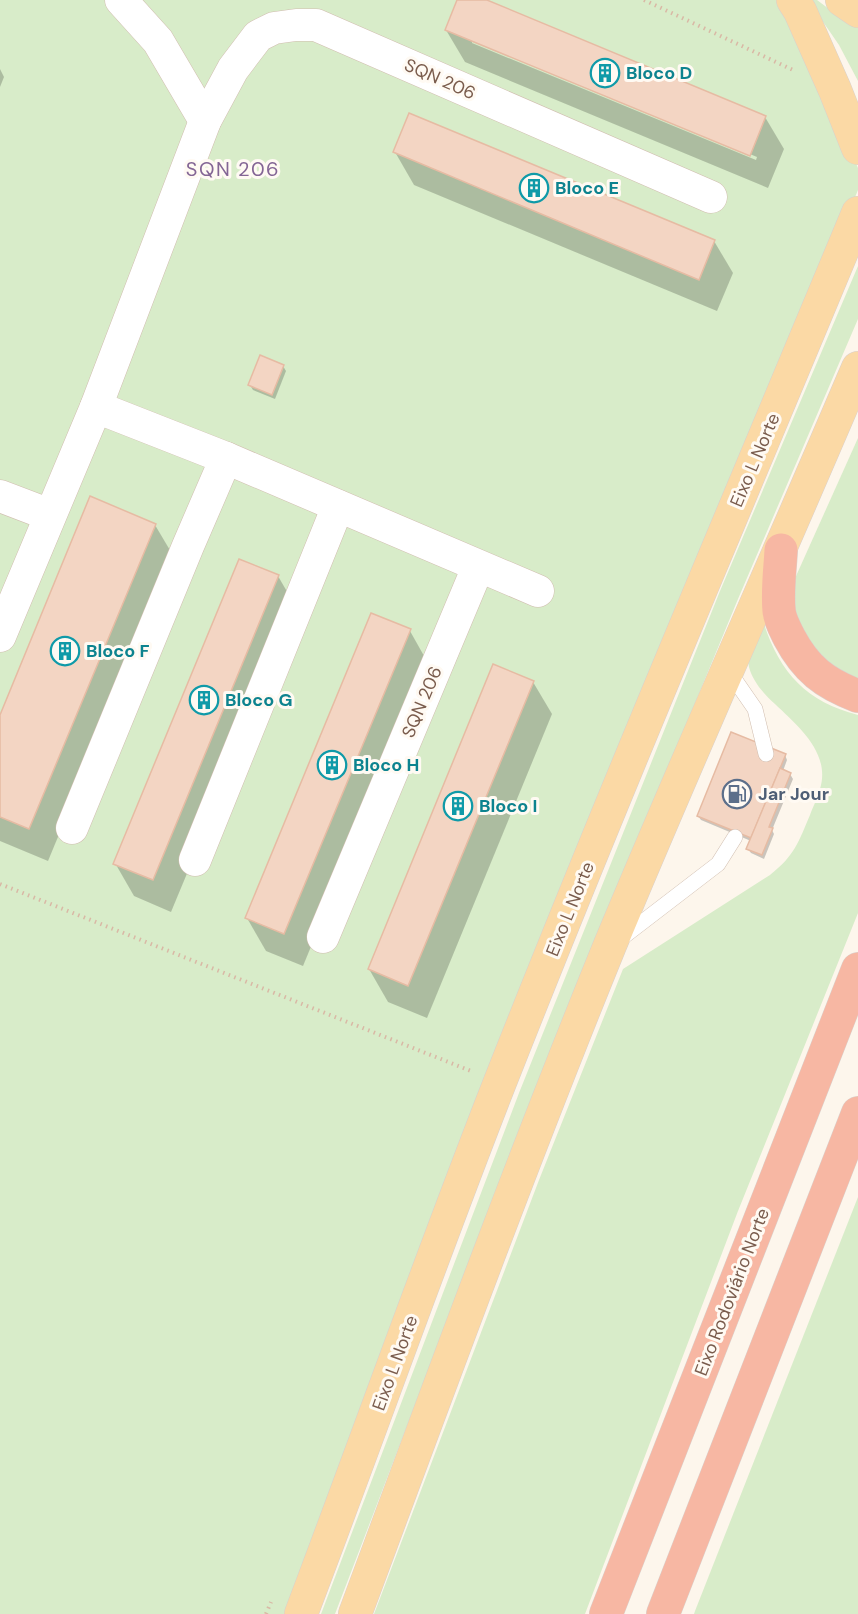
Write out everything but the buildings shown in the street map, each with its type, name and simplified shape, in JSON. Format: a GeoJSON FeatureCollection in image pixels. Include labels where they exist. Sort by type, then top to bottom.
{"type":"FeatureCollection","features":[{"type":"Feature","properties":{"kind":"highway"},"geometry":{"type":"LineString","coordinates":[[781,550],[779,611],[796,651],[811,670],[838,688],[858,696]]}},
{"type":"Feature","properties":{"kind":"highway","name":"Eixo Rodoviário Norte"},"geometry":{"type":"LineString","coordinates":[[606,1614],[858,969]]}},
{"type":"Feature","properties":{"kind":"highway"},"geometry":{"type":"LineString","coordinates":[[663,1614],[858,1113]]}},
{"type":"Feature","properties":{"kind":"main road"},"geometry":{"type":"LineString","coordinates":[[793,0],[800,10],[836,90],[858,148]]}},
{"type":"Feature","properties":{"kind":"main road"},"geometry":{"type":"LineString","coordinates":[[842,0],[858,11]]}},
{"type":"Feature","properties":{"kind":"main road","name":"Eixo L Norte"},"geometry":{"type":"LineString","coordinates":[[302,1614],[438,1243],[500,1082],[643,728],[858,213]]}},
{"type":"Feature","properties":{"kind":"main road"},"geometry":{"type":"LineString","coordinates":[[355,1614],[457,1338],[610,947],[727,669],[781,550],[858,368]]}},
{"type":"Feature","properties":{"kind":"street"},"geometry":{"type":"LineString","coordinates":[[121,0],[158,41],[205,121]]}},
{"type":"Feature","properties":{"kind":"street","name":"SQN 206"},"geometry":{"type":"LineString","coordinates":[[0,636],[96,406],[205,121],[233,69],[258,36],[274,28],[316,25],[711,197]]}},
{"type":"Feature","properties":{"kind":"street"},"geometry":{"type":"LineString","coordinates":[[96,406],[226,458],[538,591]]}},
{"type":"Feature","properties":{"kind":"street"},"geometry":{"type":"LineString","coordinates":[[72,828],[226,458]]}},
{"type":"Feature","properties":{"kind":"street"},"geometry":{"type":"LineString","coordinates":[[0,496],[50,515]]}},
{"type":"Feature","properties":{"kind":"street"},"geometry":{"type":"LineString","coordinates":[[195,861],[338,506]]}},
{"type":"Feature","properties":{"kind":"street","name":"SQN 206"},"geometry":{"type":"LineString","coordinates":[[323,937],[478,567]]}},
{"type":"Feature","properties":{"kind":"lane"},"geometry":{"type":"LineString","coordinates":[[727,669],[755,709],[766,753]]}},
{"type":"Feature","properties":{"kind":"lane"},"geometry":{"type":"LineString","coordinates":[[610,947],[718,864],[735,837]]}},
{"type":"Feature","properties":{"kind":"path"},"geometry":{"type":"LineString","coordinates":[[644,0],[836,90]]}},
{"type":"Feature","properties":{"kind":"path"},"geometry":{"type":"LineString","coordinates":[[0,884],[500,1082]]}},
{"type":"Feature","properties":{"kind":"green space"},"geometry":{"type":"Polygon","coordinates":[[[0,0],[782,0],[815,68],[858,168],[858,190],[483,1093],[292,1614],[0,1614],[0,0]]]}},
{"type":"Feature","properties":{"kind":"green space"},"geometry":{"type":"Polygon","coordinates":[[[808,0],[817,0],[841,18],[858,22],[858,81],[839,45],[808,0]]]}},
{"type":"Feature","properties":{"kind":"green space"},"geometry":{"type":"Polygon","coordinates":[[[858,266],[858,319],[738,599],[534,1094],[335,1614],[321,1614],[519,1093],[720,591],[858,266]]]}},
{"type":"Feature","properties":{"kind":"green space"},"geometry":{"type":"Polygon","coordinates":[[[858,438],[858,684],[819,663],[796,626],[792,585],[858,438]]]}},
{"type":"Feature","properties":{"kind":"green space"},"geometry":{"type":"Polygon","coordinates":[[[764,624],[778,657],[798,683],[824,702],[858,715],[858,913],[738,1211],[585,1614],[374,1614],[539,1180],[623,969],[778,868],[795,848],[818,796],[822,776],[817,752],[802,731],[759,687],[749,667],[751,651],[764,624]]]}},
{"type":"Feature","properties":{"kind":"green space"},"geometry":{"type":"Polygon","coordinates":[[[858,1197],[858,1614],[694,1614],[695,1611],[858,1197]]]}},
{"type":"Feature","properties":{"kind":"place","name":"Bloco D"},"geometry":{"type":"Point","coordinates":[605,73]}},
{"type":"Feature","properties":{"kind":"place","name":"Bloco E"},"geometry":{"type":"Point","coordinates":[534,188]}},
{"type":"Feature","properties":{"kind":"place","name":"Bloco F"},"geometry":{"type":"Point","coordinates":[65,651]}},
{"type":"Feature","properties":{"kind":"place","name":"Bloco G"},"geometry":{"type":"Point","coordinates":[204,700]}},
{"type":"Feature","properties":{"kind":"place","name":"Bloco H"},"geometry":{"type":"Point","coordinates":[332,765]}},
{"type":"Feature","properties":{"kind":"place","name":"Jar Jour"},"geometry":{"type":"Point","coordinates":[737,794]}},
{"type":"Feature","properties":{"kind":"place","name":"Bloco I"},"geometry":{"type":"Point","coordinates":[458,806]}},
{"type":"Feature","properties":{"kind":"district","name":"SQN 206"},"geometry":{"type":"Point","coordinates":[233,169]}}]}
